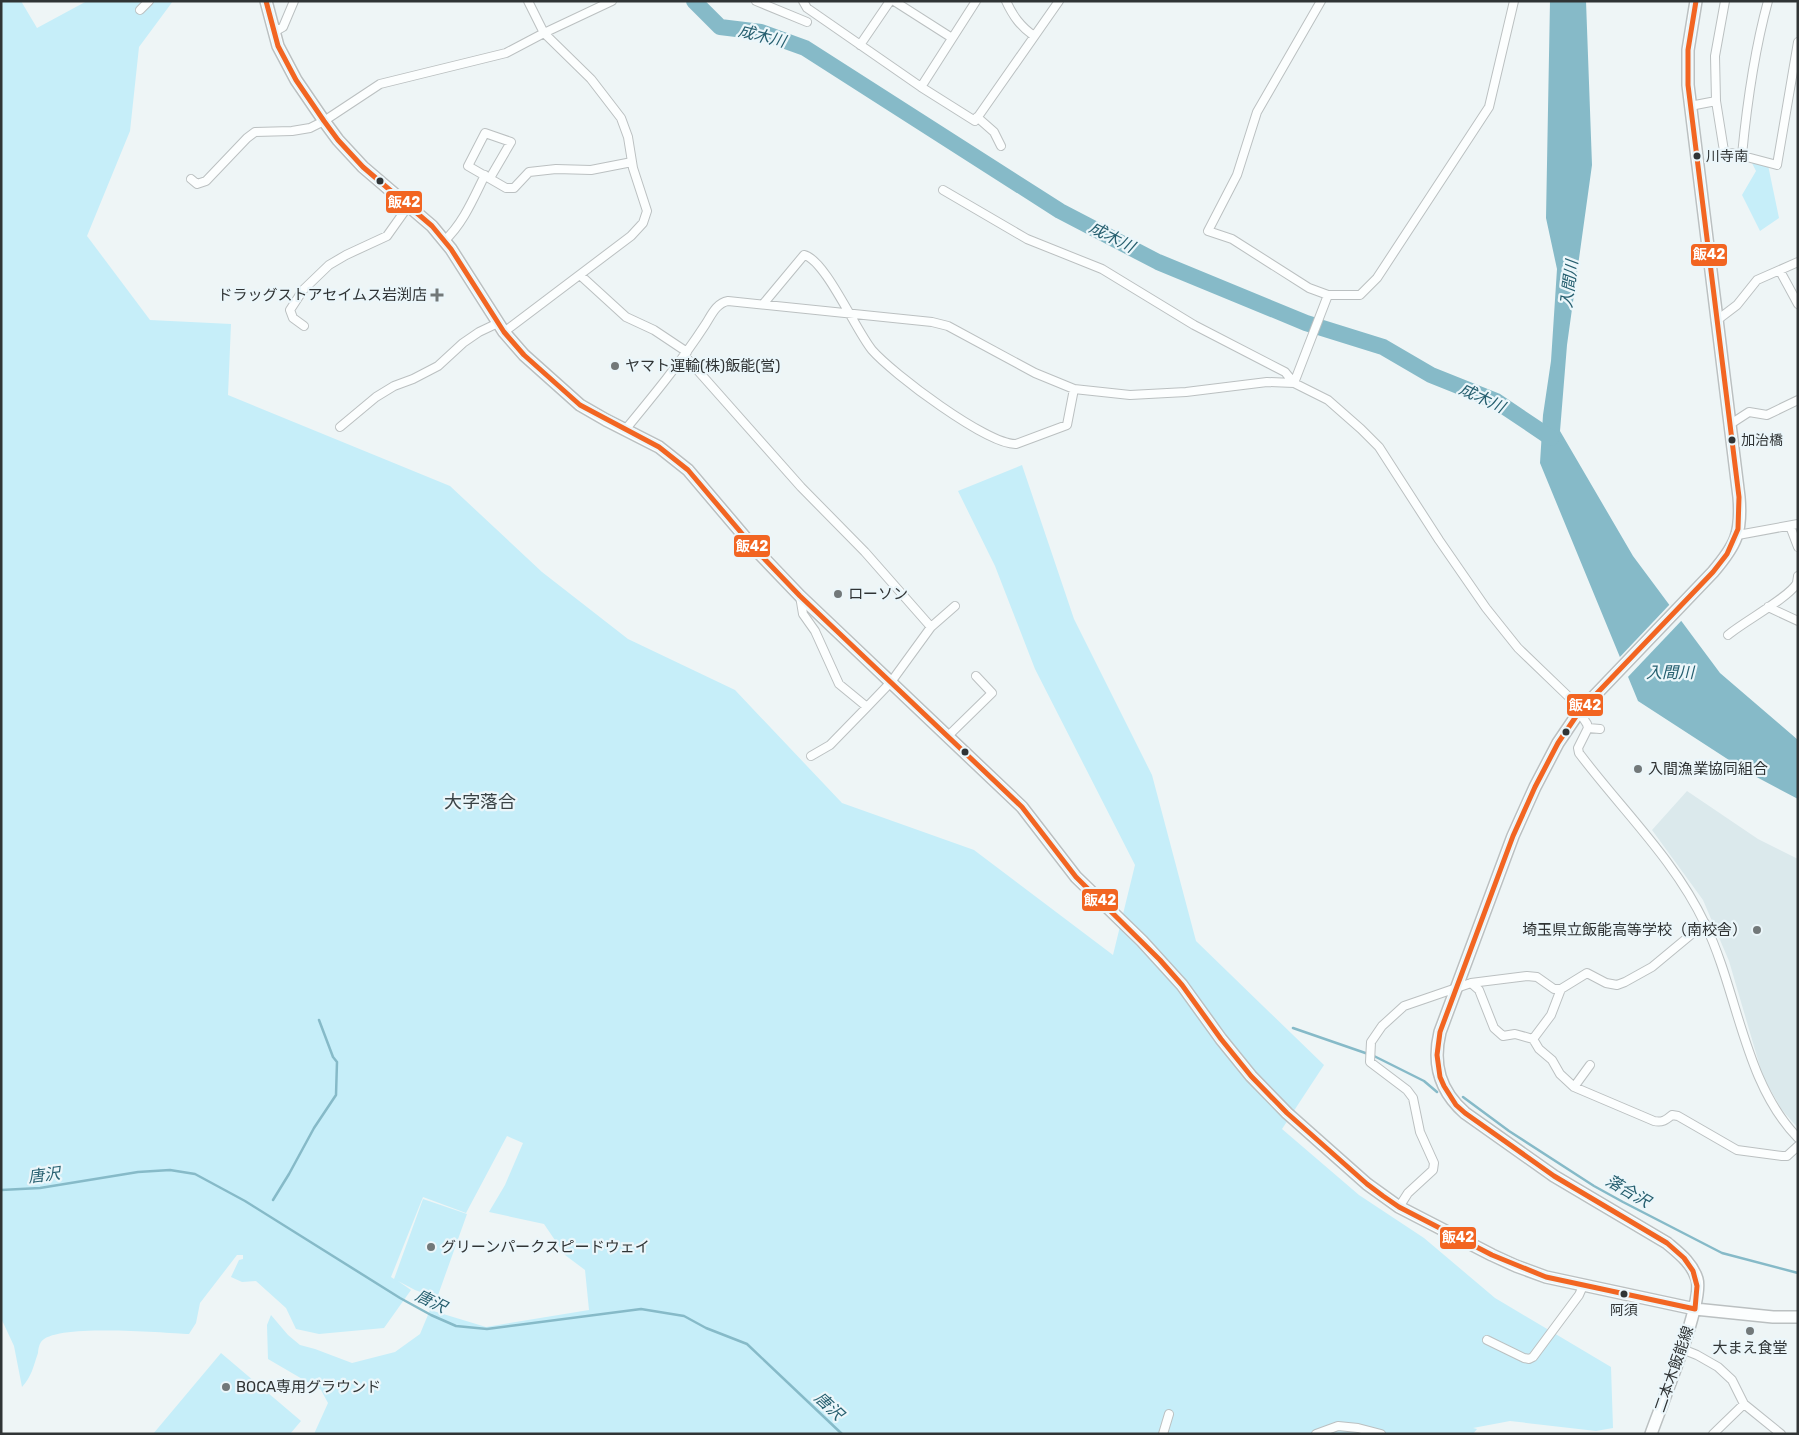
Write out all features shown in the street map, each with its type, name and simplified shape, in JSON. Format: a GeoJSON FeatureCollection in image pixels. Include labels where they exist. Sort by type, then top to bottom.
{"type":"FeatureCollection","features":[{"type":"Feature","properties":{"kind":"main road"},"geometry":{"type":"LineString","coordinates":[[266,1],[278,46],[286,62],[324,121],[338,140],[364,167],[432,226],[444,240],[501,328],[524,355],[580,405],[659,447],[688,470],[755,549],[800,596],[1022,807],[1076,877],[1160,960],[1182,985],[1221,1039],[1251,1076],[1287,1113],[1355,1174],[1400,1207],[1516,1266],[1546,1277],[1695,1309],[1773,1318],[1798,1317]]}},
{"type":"Feature","properties":{"kind":"main road","name":"二本木飯能線"},"geometry":{"type":"LineString","coordinates":[[1651,1434],[1695,1309],[1698,1281],[1693,1269],[1684,1257],[1667,1244],[1535,1162],[1471,1118],[1448,1096],[1439,1076],[1437,1046],[1440,1032],[1525,809],[1558,743],[1583,709],[1726,557],[1738,535],[1740,506],[1690,106],[1688,50],[1696,1]]}},
{"type":"Feature","properties":{"kind":"street"},"geometry":{"type":"LineString","coordinates":[[140,10],[149,1]]}},
{"type":"Feature","properties":{"kind":"street"},"geometry":{"type":"LineString","coordinates":[[274,32],[283,27],[294,1]]}},
{"type":"Feature","properties":{"kind":"street"},"geometry":{"type":"LineString","coordinates":[[340,427],[376,397],[394,386],[414,379],[438,366],[479,332],[501,328],[580,275],[631,236],[642,222],[647,211],[632,162],[628,137],[621,118],[591,79],[544,33],[528,1]]}},
{"type":"Feature","properties":{"kind":"street"},"geometry":{"type":"LineString","coordinates":[[191,179],[197,184],[206,181],[255,132],[310,128],[324,121],[380,84],[506,53],[612,1]]}},
{"type":"Feature","properties":{"kind":"street"},"geometry":{"type":"LineString","coordinates":[[756,1],[807,22]]}},
{"type":"Feature","properties":{"kind":"street"},"geometry":{"type":"LineString","coordinates":[[803,1],[807,8],[860,45],[921,87],[975,120],[1059,1]]}},
{"type":"Feature","properties":{"kind":"street"},"geometry":{"type":"LineString","coordinates":[[860,45],[890,1]]}},
{"type":"Feature","properties":{"kind":"street"},"geometry":{"type":"LineString","coordinates":[[894,1],[952,38]]}},
{"type":"Feature","properties":{"kind":"street"},"geometry":{"type":"LineString","coordinates":[[921,87],[976,1]]}},
{"type":"Feature","properties":{"kind":"street"},"geometry":{"type":"LineString","coordinates":[[1006,1],[1012,15],[1022,28],[1034,36]]}},
{"type":"Feature","properties":{"kind":"street"},"geometry":{"type":"LineString","coordinates":[[1321,1],[1257,112],[1237,175],[1208,230],[1232,239],[1309,288],[1328,295],[1360,295],[1377,278],[1478,123],[1488,107],[1514,1]]}},
{"type":"Feature","properties":{"kind":"street"},"geometry":{"type":"LineString","coordinates":[[1725,1],[1715,56],[1716,101],[1724,152],[1777,165],[1798,42]]}},
{"type":"Feature","properties":{"kind":"street"},"geometry":{"type":"LineString","coordinates":[[1742,155],[1747,106],[1761,25],[1768,1]]}},
{"type":"Feature","properties":{"kind":"street"},"geometry":{"type":"LineString","coordinates":[[1690,106],[1716,101]]}},
{"type":"Feature","properties":{"kind":"street"},"geometry":{"type":"LineString","coordinates":[[977,117],[994,132],[1001,146]]}},
{"type":"Feature","properties":{"kind":"street"},"geometry":{"type":"LineString","coordinates":[[444,240],[452,234],[487,176],[511,142],[485,133],[468,166],[487,176],[506,188],[514,188],[529,172],[556,169],[590,170],[632,162]]}},
{"type":"Feature","properties":{"kind":"street"},"geometry":{"type":"LineString","coordinates":[[943,190],[1027,239],[1102,269],[1194,325],[1285,372],[1294,383],[1328,400],[1379,447],[1439,540],[1486,608],[1518,648],[1583,709],[1588,728],[1578,748],[1579,753],[1684,885],[1705,923],[1722,966],[1762,1086],[1777,1114],[1798,1138]]}},
{"type":"Feature","properties":{"kind":"street"},"geometry":{"type":"LineString","coordinates":[[304,326],[292,318],[290,310],[303,290],[329,265],[387,236],[408,205]]}},
{"type":"Feature","properties":{"kind":"street"},"geometry":{"type":"LineString","coordinates":[[764,303],[804,255],[810,256],[828,278],[872,350],[926,397],[984,433],[1009,444],[1016,444],[1067,425],[1074,389]]}},
{"type":"Feature","properties":{"kind":"street"},"geometry":{"type":"LineString","coordinates":[[1716,321],[1737,305],[1757,280],[1798,262]]}},
{"type":"Feature","properties":{"kind":"street"},"geometry":{"type":"LineString","coordinates":[[1780,271],[1798,304]]}},
{"type":"Feature","properties":{"kind":"street"},"geometry":{"type":"LineString","coordinates":[[580,275],[626,317],[654,330],[686,354],[802,487],[931,626]]}},
{"type":"Feature","properties":{"kind":"street"},"geometry":{"type":"LineString","coordinates":[[1294,383],[1328,295]]}},
{"type":"Feature","properties":{"kind":"street"},"geometry":{"type":"LineString","coordinates":[[625,430],[686,354],[721,302],[734,301],[848,312],[932,322],[948,326],[1035,373],[1074,389],[1130,395],[1210,389],[1267,382],[1294,383]]}},
{"type":"Feature","properties":{"kind":"street"},"geometry":{"type":"LineString","coordinates":[[1729,425],[1749,412],[1768,414],[1798,400]]}},
{"type":"Feature","properties":{"kind":"street"},"geometry":{"type":"LineString","coordinates":[[1738,535],[1794,525],[1798,548]]}},
{"type":"Feature","properties":{"kind":"street"},"geometry":{"type":"LineString","coordinates":[[1728,635],[1789,593],[1797,583],[1798,576]]}},
{"type":"Feature","properties":{"kind":"street"},"geometry":{"type":"LineString","coordinates":[[800,596],[803,614],[815,631],[839,684],[867,707]]}},
{"type":"Feature","properties":{"kind":"street"},"geometry":{"type":"LineString","coordinates":[[811,756],[830,745],[891,682],[931,626],[954,606]]}},
{"type":"Feature","properties":{"kind":"street"},"geometry":{"type":"LineString","coordinates":[[1768,607],[1798,622]]}},
{"type":"Feature","properties":{"kind":"street"},"geometry":{"type":"LineString","coordinates":[[948,736],[992,693],[976,676]]}},
{"type":"Feature","properties":{"kind":"street"},"geometry":{"type":"LineString","coordinates":[[1588,728],[1600,729]]}},
{"type":"Feature","properties":{"kind":"street"},"geometry":{"type":"LineString","coordinates":[[1400,1207],[1408,1193],[1433,1170],[1434,1163],[1420,1132],[1413,1098],[1407,1090],[1370,1062],[1371,1042],[1382,1026],[1404,1006],[1472,983],[1527,976],[1537,977],[1554,989],[1561,989],[1587,973],[1617,985],[1652,967],[1705,923]]}},
{"type":"Feature","properties":{"kind":"street"},"geometry":{"type":"LineString","coordinates":[[1472,983],[1480,990],[1494,1028],[1503,1036],[1515,1034],[1533,1039],[1539,1048],[1552,1060],[1560,1074],[1574,1087],[1654,1121],[1665,1121],[1672,1115],[1678,1116],[1737,1150],[1787,1156],[1798,1146]]}},
{"type":"Feature","properties":{"kind":"street"},"geometry":{"type":"LineString","coordinates":[[1533,1039],[1551,1015],[1561,989]]}},
{"type":"Feature","properties":{"kind":"street"},"geometry":{"type":"LineString","coordinates":[[1574,1087],[1590,1065]]}},
{"type":"Feature","properties":{"kind":"street"},"geometry":{"type":"LineString","coordinates":[[1487,1340],[1524,1358],[1529,1359],[1533,1357],[1580,1295],[1583,1286]]}},
{"type":"Feature","properties":{"kind":"street"},"geometry":{"type":"LineString","coordinates":[[1682,1349],[1710,1361],[1718,1367],[1732,1380],[1744,1404],[1781,1434]]}},
{"type":"Feature","properties":{"kind":"street"},"geometry":{"type":"LineString","coordinates":[[1713,1434],[1744,1404]]}},
{"type":"Feature","properties":{"kind":"street"},"geometry":{"type":"LineString","coordinates":[[1163,1434],[1169,1414]]}},
{"type":"Feature","properties":{"kind":"street"},"geometry":{"type":"LineString","coordinates":[[1316,1434],[1338,1426],[1358,1428],[1380,1434]]}},
{"type":"Feature","properties":{"kind":"shaded area"},"geometry":{"type":"Polygon","coordinates":[[[1,1],[21,1],[37,28],[87,1],[173,1],[139,47],[130,131],[87,236],[150,320],[231,324],[228,395],[450,486],[542,572],[628,639],[735,690],[842,803],[974,850],[1113,955],[1135,865],[1035,669],[995,566],[958,491],[1022,465],[1074,619],[1152,775],[1196,941],[1324,1065],[1282,1129],[1359,1195],[1424,1238],[1495,1298],[1611,1367],[1613,1428],[1596,1431],[1510,1421],[1473,1428],[1477,1429],[1473,1434],[314,1434],[328,1403],[321,1390],[268,1359],[267,1325],[271,1315],[288,1335],[300,1345],[352,1363],[395,1352],[420,1334],[430,1310],[486,1327],[589,1310],[585,1270],[565,1255],[544,1224],[489,1212],[505,1185],[523,1143],[507,1136],[466,1213],[423,1197],[391,1277],[394,1279],[423,1199],[467,1214],[437,1298],[398,1281],[411,1290],[384,1328],[319,1334],[296,1329],[286,1308],[256,1281],[242,1282],[231,1277],[239,1260],[243,1259],[243,1255],[237,1255],[200,1303],[196,1323],[189,1334],[110,1330],[50,1336],[40,1343],[32,1371],[22,1387],[14,1346],[1,1318],[1,1]]]}},
{"type":"Feature","properties":{"kind":"shaded area"},"geometry":{"type":"Polygon","coordinates":[[[1751,161],[1768,165],[1779,218],[1760,231],[1742,195],[1756,171],[1751,161]]]}},
{"type":"Feature","properties":{"kind":"shaded area","name":"埼玉県立飯能高等学校（南校舎）"},"geometry":{"type":"Polygon","coordinates":[[[1687,791],[1758,839],[1798,859],[1798,1128],[1782,1110],[1763,1077],[1729,961],[1703,900],[1652,830],[1687,791]]]}},
{"type":"Feature","properties":{"kind":"shaded area","name":"BOCA専用グラウンド"},"geometry":{"type":"Polygon","coordinates":[[[221,1353],[301,1421],[290,1434],[153,1434],[221,1353]]]}},
{"type":"Feature","properties":{"kind":"water","name":"入間川"},"geometry":{"type":"Polygon","coordinates":[[[1550,1],[1586,1],[1592,165],[1567,345],[1560,431],[1633,556],[1720,673],[1798,740],[1798,799],[1749,773],[1638,701],[1540,463],[1543,415],[1551,361],[1557,269],[1546,218],[1550,1]]]}},
{"type":"Feature","properties":{"kind":"pier"},"geometry":{"type":"Polygon","coordinates":[[[1671,603],[1683,619],[1626,679],[1618,659],[1671,603]]]}},
{"type":"Feature","properties":{"kind":"waterway","name":"成木川"},"geometry":{"type":"LineString","coordinates":[[694,1],[720,27],[761,32],[805,48],[1060,211],[1158,262],[1306,323],[1383,347],[1431,375],[1496,401],[1551,438]]}},
{"type":"Feature","properties":{"kind":"waterway"},"geometry":{"type":"LineString","coordinates":[[273,1200],[314,1128],[336,1095],[337,1062],[333,1057],[319,1020]]}},
{"type":"Feature","properties":{"kind":"waterway","name":"落合沢"},"geometry":{"type":"LineString","coordinates":[[1293,1028],[1374,1056],[1424,1081],[1437,1092]]}},
{"type":"Feature","properties":{"kind":"waterway","name":"落合沢"},"geometry":{"type":"LineString","coordinates":[[1463,1097],[1509,1131],[1594,1186],[1623,1202],[1722,1253],[1798,1273]]}},
{"type":"Feature","properties":{"kind":"waterway","name":"唐沢"},"geometry":{"type":"LineString","coordinates":[[1,1190],[40,1188],[138,1172],[170,1170],[195,1174],[245,1201],[400,1298],[456,1326],[487,1329],[641,1309],[684,1316],[706,1328],[747,1344],[842,1434]]}},
{"type":"Feature","properties":{"kind":"transit line","name":"飯42"},"geometry":{"type":"LineString","coordinates":[[266,1],[278,46],[296,80],[324,121],[338,140],[363,167],[432,226],[451,249],[504,332],[524,355],[580,405],[659,447],[688,470],[755,549],[800,596],[1022,807],[1076,877],[1160,960],[1182,985],[1221,1039],[1251,1076],[1287,1113],[1383,1196],[1399,1207],[1492,1255],[1546,1277],[1695,1309]]}},
{"type":"Feature","properties":{"kind":"transit line","name":"飯42"},"geometry":{"type":"LineString","coordinates":[[1695,1309],[1697,1286],[1693,1271],[1684,1258],[1667,1243],[1554,1176],[1465,1113],[1456,1105],[1444,1086],[1440,1077],[1437,1055],[1440,1032],[1513,836],[1535,787],[1558,743],[1579,712],[1713,572],[1727,554],[1738,529],[1739,497],[1688,85],[1688,50],[1696,1]]}},
{"type":"Feature","properties":{"kind":"place","name":"川寺南"},"geometry":{"type":"Point","coordinates":[1697,156]}},
{"type":"Feature","properties":{"kind":"place","name":"ドラッグストアセイムス岩渕店"},"geometry":{"type":"Point","coordinates":[437,295]}},
{"type":"Feature","properties":{"kind":"place","name":"ヤマト運輸(株)飯能(営)"},"geometry":{"type":"Point","coordinates":[615,366]}},
{"type":"Feature","properties":{"kind":"place","name":"加治橋"},"geometry":{"type":"Point","coordinates":[1732,440]}},
{"type":"Feature","properties":{"kind":"place","name":"ローソン"},"geometry":{"type":"Point","coordinates":[838,594]}},
{"type":"Feature","properties":{"kind":"place","name":"入間漁業協同組合"},"geometry":{"type":"Point","coordinates":[1638,769]}},
{"type":"Feature","properties":{"kind":"place","name":"埼玉県立飯能高等学校（南校舎）"},"geometry":{"type":"Point","coordinates":[1757,930]}},
{"type":"Feature","properties":{"kind":"place","name":"グリーンパークスピードウェイ"},"geometry":{"type":"Point","coordinates":[431,1247]}},
{"type":"Feature","properties":{"kind":"place","name":"阿須"},"geometry":{"type":"Point","coordinates":[1624,1294]}},
{"type":"Feature","properties":{"kind":"place","name":"大まえ食堂"},"geometry":{"type":"Point","coordinates":[1750,1331]}},
{"type":"Feature","properties":{"kind":"place","name":"BOCA専用グラウンド"},"geometry":{"type":"Point","coordinates":[226,1387]}},
{"type":"Feature","properties":{"kind":"district","name":"大字落合"},"geometry":{"type":"Point","coordinates":[480,802]}}]}
